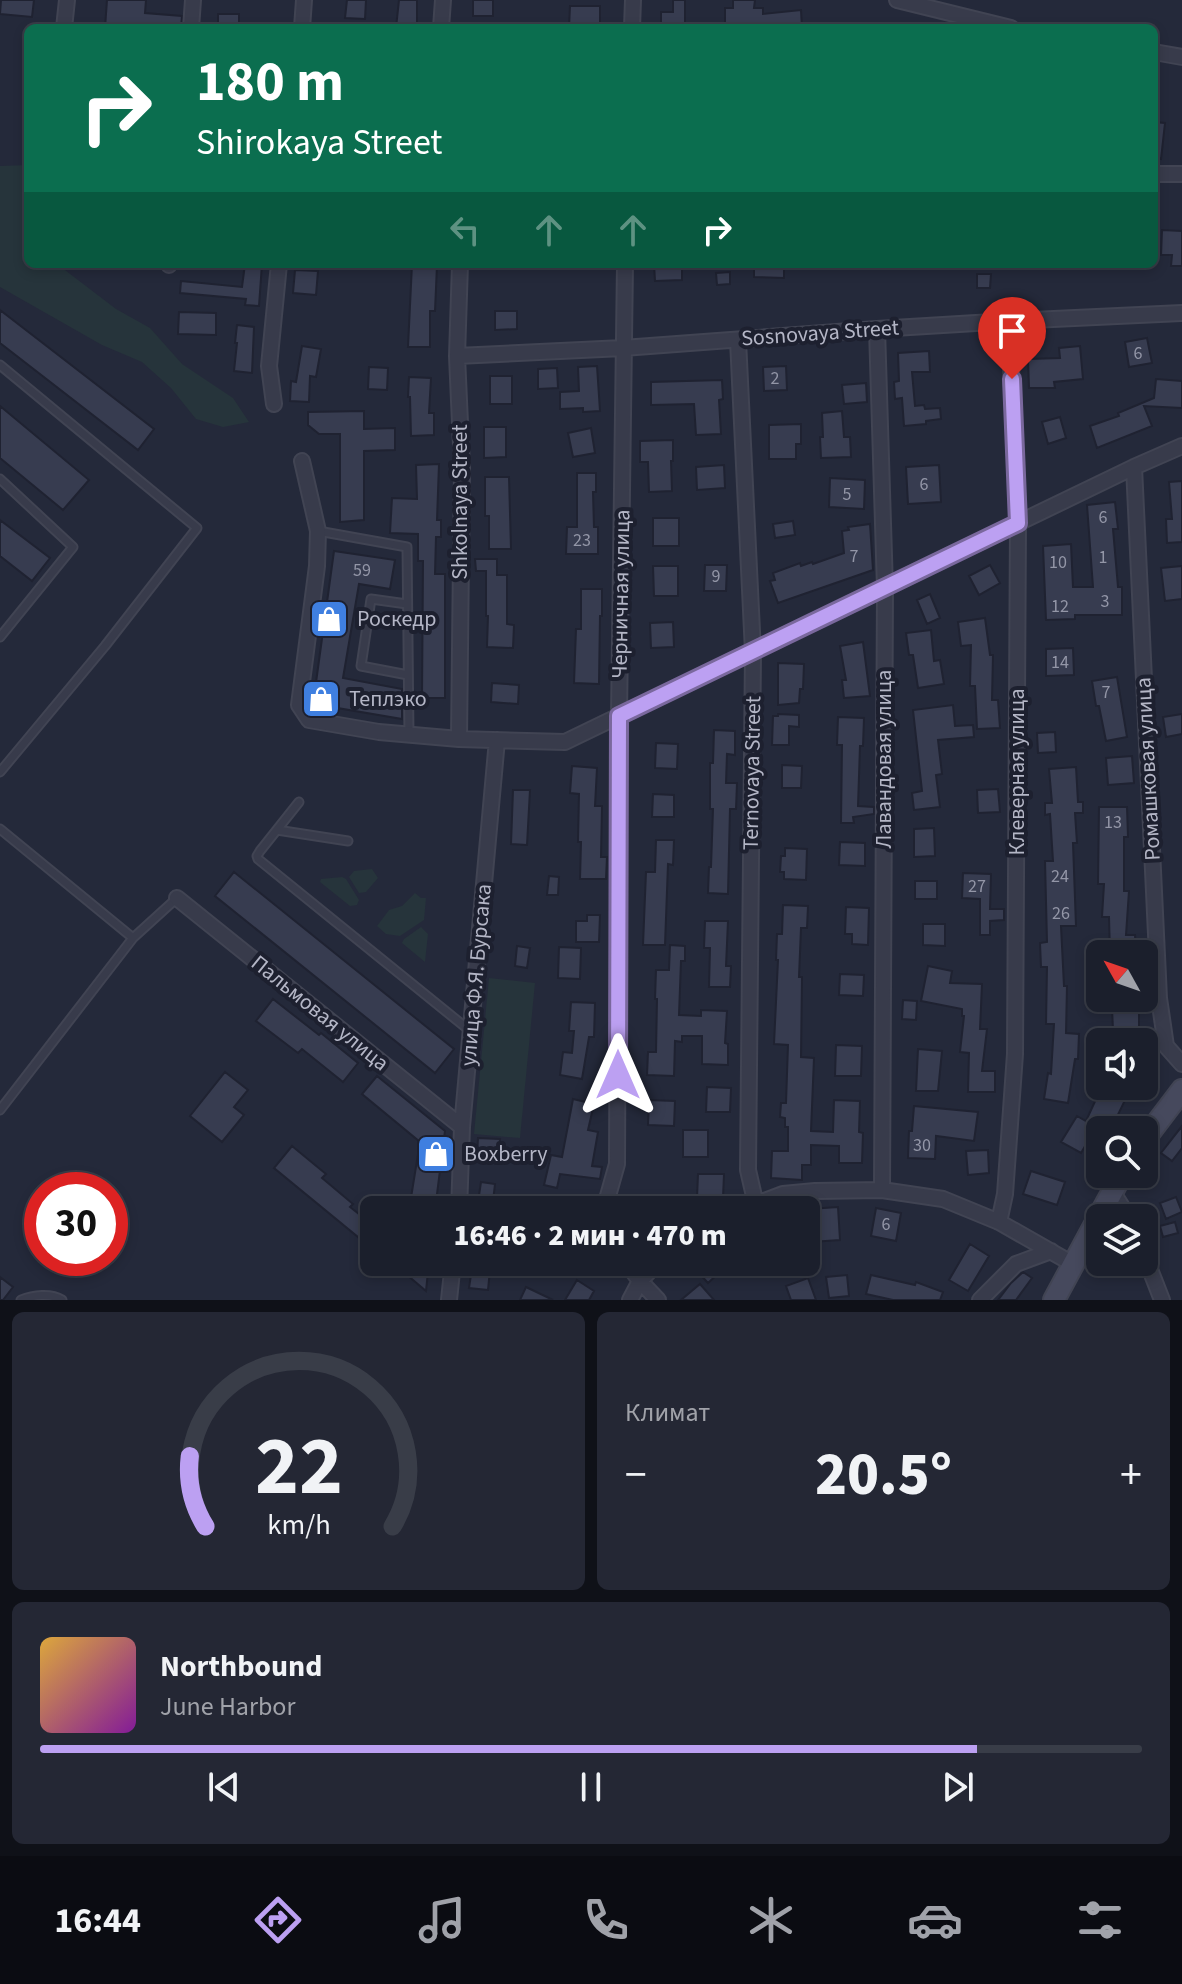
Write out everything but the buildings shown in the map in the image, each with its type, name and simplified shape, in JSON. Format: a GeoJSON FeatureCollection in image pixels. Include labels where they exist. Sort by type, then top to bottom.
{"type":"FeatureCollection","features":[{"type":"Feature","properties":{"kind":"main road"},"geometry":{"type":"LineString","coordinates":[[1158,1122],[1182,1090]]}},
{"type":"Feature","properties":{"kind":"main road"},"geometry":{"type":"LineString","coordinates":[[1054,1300],[1114,1188]]}},
{"type":"Feature","properties":{"kind":"street"},"geometry":{"type":"LineString","coordinates":[[64,24],[67,0]]}},
{"type":"Feature","properties":{"kind":"street"},"geometry":{"type":"LineString","coordinates":[[191,24],[193,0]]}},
{"type":"Feature","properties":{"kind":"street"},"geometry":{"type":"LineString","coordinates":[[302,24],[304,0]]}},
{"type":"Feature","properties":{"kind":"street"},"geometry":{"type":"LineString","coordinates":[[441,24],[443,0]]}},
{"type":"Feature","properties":{"kind":"street"},"geometry":{"type":"LineString","coordinates":[[632,24],[633,0]]}},
{"type":"Feature","properties":{"kind":"street"},"geometry":{"type":"LineString","coordinates":[[897,0],[995,24]]}},
{"type":"Feature","properties":{"kind":"street"},"geometry":{"type":"LineString","coordinates":[[1158,53],[1182,57]]}},
{"type":"Feature","properties":{"kind":"street"},"geometry":{"type":"LineString","coordinates":[[1158,174],[1182,174]]}},
{"type":"Feature","properties":{"kind":"street"},"geometry":{"type":"LineString","coordinates":[[274,404],[269,366],[279,268]]}},
{"type":"Feature","properties":{"kind":"street","name":"Shkolnaya Street"},"geometry":{"type":"LineString","coordinates":[[459,739],[462,468],[457,356],[460,268]]}},
{"type":"Feature","properties":{"kind":"street","name":"Черничная улица"},"geometry":{"type":"LineString","coordinates":[[608,1196],[617,1164],[625,268]]}},
{"type":"Feature","properties":{"kind":"street","name":"Sosnovaya Street"},"geometry":{"type":"LineString","coordinates":[[457,356],[1182,313]]}},
{"type":"Feature","properties":{"kind":"street","name":"Клеверная улица"},"geometry":{"type":"LineString","coordinates":[[999,1222],[1005,1194],[1015,1054],[1018,523],[1009,321]]}},
{"type":"Feature","properties":{"kind":"street","name":"Лавандовая улица"},"geometry":{"type":"LineString","coordinates":[[877,329],[885,588],[882,1190]]}},
{"type":"Feature","properties":{"kind":"street","name":"Ternovaya Street"},"geometry":{"type":"LineString","coordinates":[[738,340],[753,652],[749,1196]]}},
{"type":"Feature","properties":{"kind":"street"},"geometry":{"type":"LineString","coordinates":[[302,461],[318,531],[317,566],[299,705],[309,720],[409,735],[565,742],[1182,446]]}},
{"type":"Feature","properties":{"kind":"street","name":"Ромашковая улица"},"geometry":{"type":"LineString","coordinates":[[1134,467],[1159,998],[1166,1046],[1182,1064]]}},
{"type":"Feature","properties":{"kind":"street","name":"улица Ф.Я. Бурсака"},"geometry":{"type":"LineString","coordinates":[[460,1196],[462,1127],[497,740]]}},
{"type":"Feature","properties":{"kind":"street","name":"Пальмовая улица"},"geometry":{"type":"LineString","coordinates":[[177,898],[462,1127]]}},
{"type":"Feature","properties":{"kind":"street"},"geometry":{"type":"LineString","coordinates":[[778,1196],[815,1191],[882,1190],[943,1199],[999,1222],[1073,1264]]}},
{"type":"Feature","properties":{"kind":"street"},"geometry":{"type":"LineString","coordinates":[[980,1300],[1016,1264],[1051,1251]]}},
{"type":"Feature","properties":{"kind":"street"},"geometry":{"type":"LineString","coordinates":[[449,1300],[452,1276]]}},
{"type":"Feature","properties":{"kind":"street"},"geometry":{"type":"LineString","coordinates":[[636,1276],[658,1300]]}},
{"type":"Feature","properties":{"kind":"street"},"geometry":{"type":"LineString","coordinates":[[630,1300],[645,1276]]}},
{"type":"Feature","properties":{"kind":"street"},"geometry":{"type":"LineString","coordinates":[[1153,1276],[1162,1300]]}},
{"type":"Feature","properties":{"kind":"lane"},"geometry":{"type":"LineString","coordinates":[[0,365],[197,528],[105,646],[0,772]]}},
{"type":"Feature","properties":{"kind":"lane"},"geometry":{"type":"LineString","coordinates":[[0,479],[73,547],[0,637]]}},
{"type":"Feature","properties":{"kind":"lane"},"geometry":{"type":"LineString","coordinates":[[318,531],[407,547],[409,735]]}},
{"type":"Feature","properties":{"kind":"lane"},"geometry":{"type":"LineString","coordinates":[[407,604],[371,599],[361,666],[408,675]]}},
{"type":"Feature","properties":{"kind":"lane"},"geometry":{"type":"LineString","coordinates":[[299,802],[260,851],[258,859],[471,1031]]}},
{"type":"Feature","properties":{"kind":"lane"},"geometry":{"type":"LineString","coordinates":[[0,829],[133,938]]}},
{"type":"Feature","properties":{"kind":"lane"},"geometry":{"type":"LineString","coordinates":[[277,830],[348,841]]}},
{"type":"Feature","properties":{"kind":"lane"},"geometry":{"type":"LineString","coordinates":[[0,1110],[133,938],[177,898]]}},
{"type":"Feature","properties":{"kind":"lane"},"geometry":{"type":"LineString","coordinates":[[21,1300],[51,1295],[62,1300]]}},
{"type":"Feature","properties":{"kind":"shaded area"},"geometry":{"type":"Polygon","coordinates":[[[24,165],[24,268],[62,268],[116,309],[150,328],[182,364],[233,398],[249,422],[223,427],[196,419],[171,388],[142,362],[102,345],[0,287],[0,166],[24,165]]]}},
{"type":"Feature","properties":{"kind":"shaded area"},"geometry":{"type":"Polygon","coordinates":[[[372,869],[378,878],[366,892],[359,893],[349,877],[354,871],[372,869]]]}},
{"type":"Feature","properties":{"kind":"shaded area"},"geometry":{"type":"Polygon","coordinates":[[[342,877],[359,900],[357,905],[350,906],[320,882],[321,879],[342,877]]]}},
{"type":"Feature","properties":{"kind":"shaded area"},"geometry":{"type":"Polygon","coordinates":[[[415,893],[426,898],[424,920],[400,936],[386,934],[377,926],[389,910],[402,906],[415,893]]]}},
{"type":"Feature","properties":{"kind":"shaded area"},"geometry":{"type":"Polygon","coordinates":[[[421,927],[428,934],[425,962],[402,943],[421,927]]]}},
{"type":"Feature","properties":{"kind":"shaded area"},"geometry":{"type":"Polygon","coordinates":[[[489,978],[535,983],[520,1138],[474,1134],[489,978]]]}},
{"type":"Feature","properties":{"kind":"place","name":"Роскедр"},"geometry":{"type":"Point","coordinates":[329,619]}},
{"type":"Feature","properties":{"kind":"place","name":"Теплэко"},"geometry":{"type":"Point","coordinates":[321,699]}},
{"type":"Feature","properties":{"kind":"place","name":"Boxberry"},"geometry":{"type":"Point","coordinates":[436,1154]}},
{"type":"Feature","properties":{"kind":"route"},"geometry":{"type":"LineString","coordinates":[[618,1075],[619,716],[1018,523],[1012,379]]}}]}
